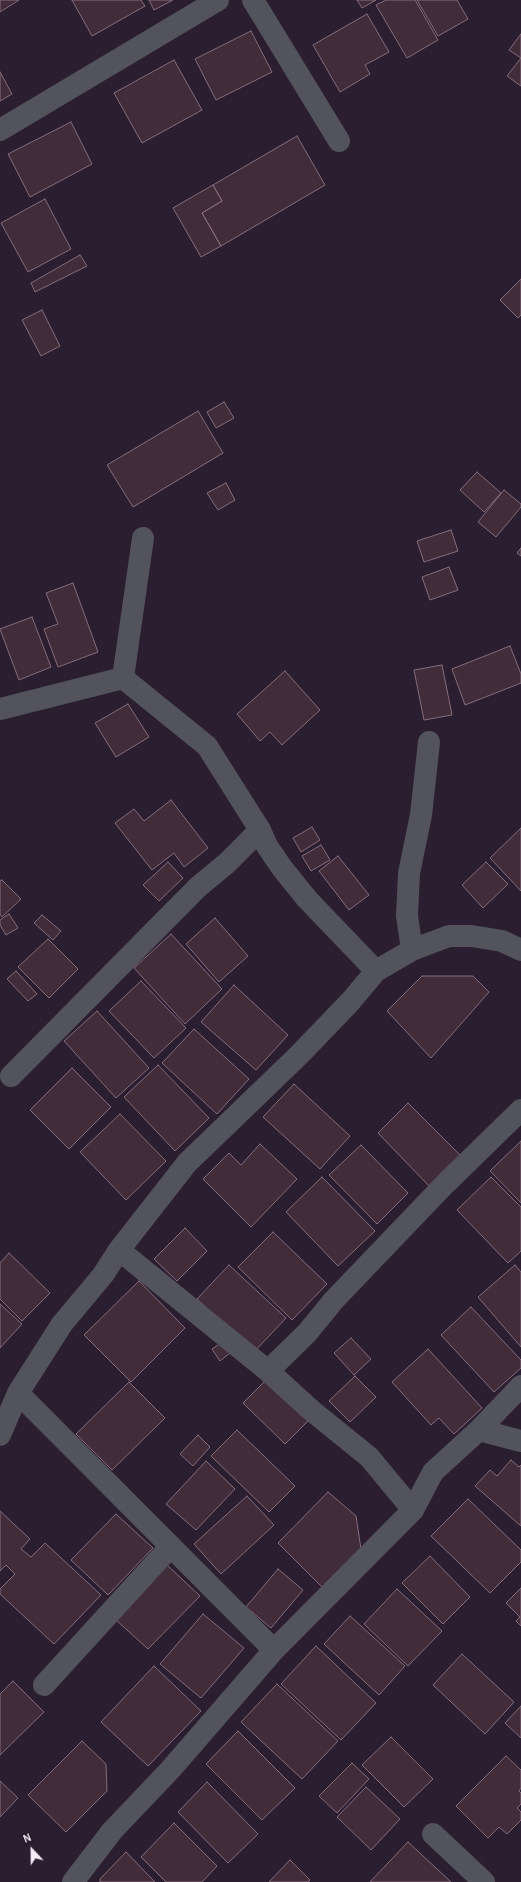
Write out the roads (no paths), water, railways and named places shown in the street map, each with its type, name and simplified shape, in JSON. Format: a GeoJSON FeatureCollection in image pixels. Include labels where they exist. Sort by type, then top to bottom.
{"type":"FeatureCollection","features":[{"type":"Feature","properties":{"kind":"street"},"geometry":{"type":"LineString","coordinates":[[0,130],[218,0]]}},
{"type":"Feature","properties":{"kind":"street"},"geometry":{"type":"LineString","coordinates":[[253,0],[339,141]]}},
{"type":"Feature","properties":{"kind":"street"},"geometry":{"type":"LineString","coordinates":[[124,678],[143,538]]}},
{"type":"Feature","properties":{"kind":"street"},"geometry":{"type":"LineString","coordinates":[[0,709],[124,678]]}},
{"type":"Feature","properties":{"kind":"street"},"geometry":{"type":"LineString","coordinates":[[124,678],[207,746],[260,830],[267,846],[282,868],[307,899],[376,971]]}},
{"type":"Feature","properties":{"kind":"street"},"geometry":{"type":"LineString","coordinates":[[412,950],[407,916],[410,873],[421,815],[429,742]]}},
{"type":"Feature","properties":{"kind":"street"},"geometry":{"type":"LineString","coordinates":[[11,1076],[198,887],[227,863],[260,830]]}},
{"type":"Feature","properties":{"kind":"street"},"geometry":{"type":"LineString","coordinates":[[0,1435],[18,1394],[62,1324],[103,1275],[119,1250],[187,1163],[299,1055],[350,1002],[376,971],[412,950],[449,936],[472,936],[502,941],[521,950]]}},
{"type":"Feature","properties":{"kind":"street"},"geometry":{"type":"LineString","coordinates":[[268,1371],[306,1333],[334,1300],[445,1184],[521,1110]]}},
{"type":"Feature","properties":{"kind":"street"},"geometry":{"type":"LineString","coordinates":[[119,1250],[268,1371],[311,1410],[369,1457],[413,1510]]}},
{"type":"Feature","properties":{"kind":"street"},"geometry":{"type":"LineString","coordinates":[[73,1882],[112,1831],[170,1770],[274,1650],[413,1510],[433,1472],[479,1430],[521,1386]]}},
{"type":"Feature","properties":{"kind":"street"},"geometry":{"type":"LineString","coordinates":[[18,1394],[274,1650]]}},
{"type":"Feature","properties":{"kind":"street"},"geometry":{"type":"LineString","coordinates":[[479,1430],[521,1441]]}},
{"type":"Feature","properties":{"kind":"street"},"geometry":{"type":"LineString","coordinates":[[44,1686],[171,1546]]}},
{"type":"Feature","properties":{"kind":"street"},"geometry":{"type":"LineString","coordinates":[[433,1834],[484,1882]]}}]}
